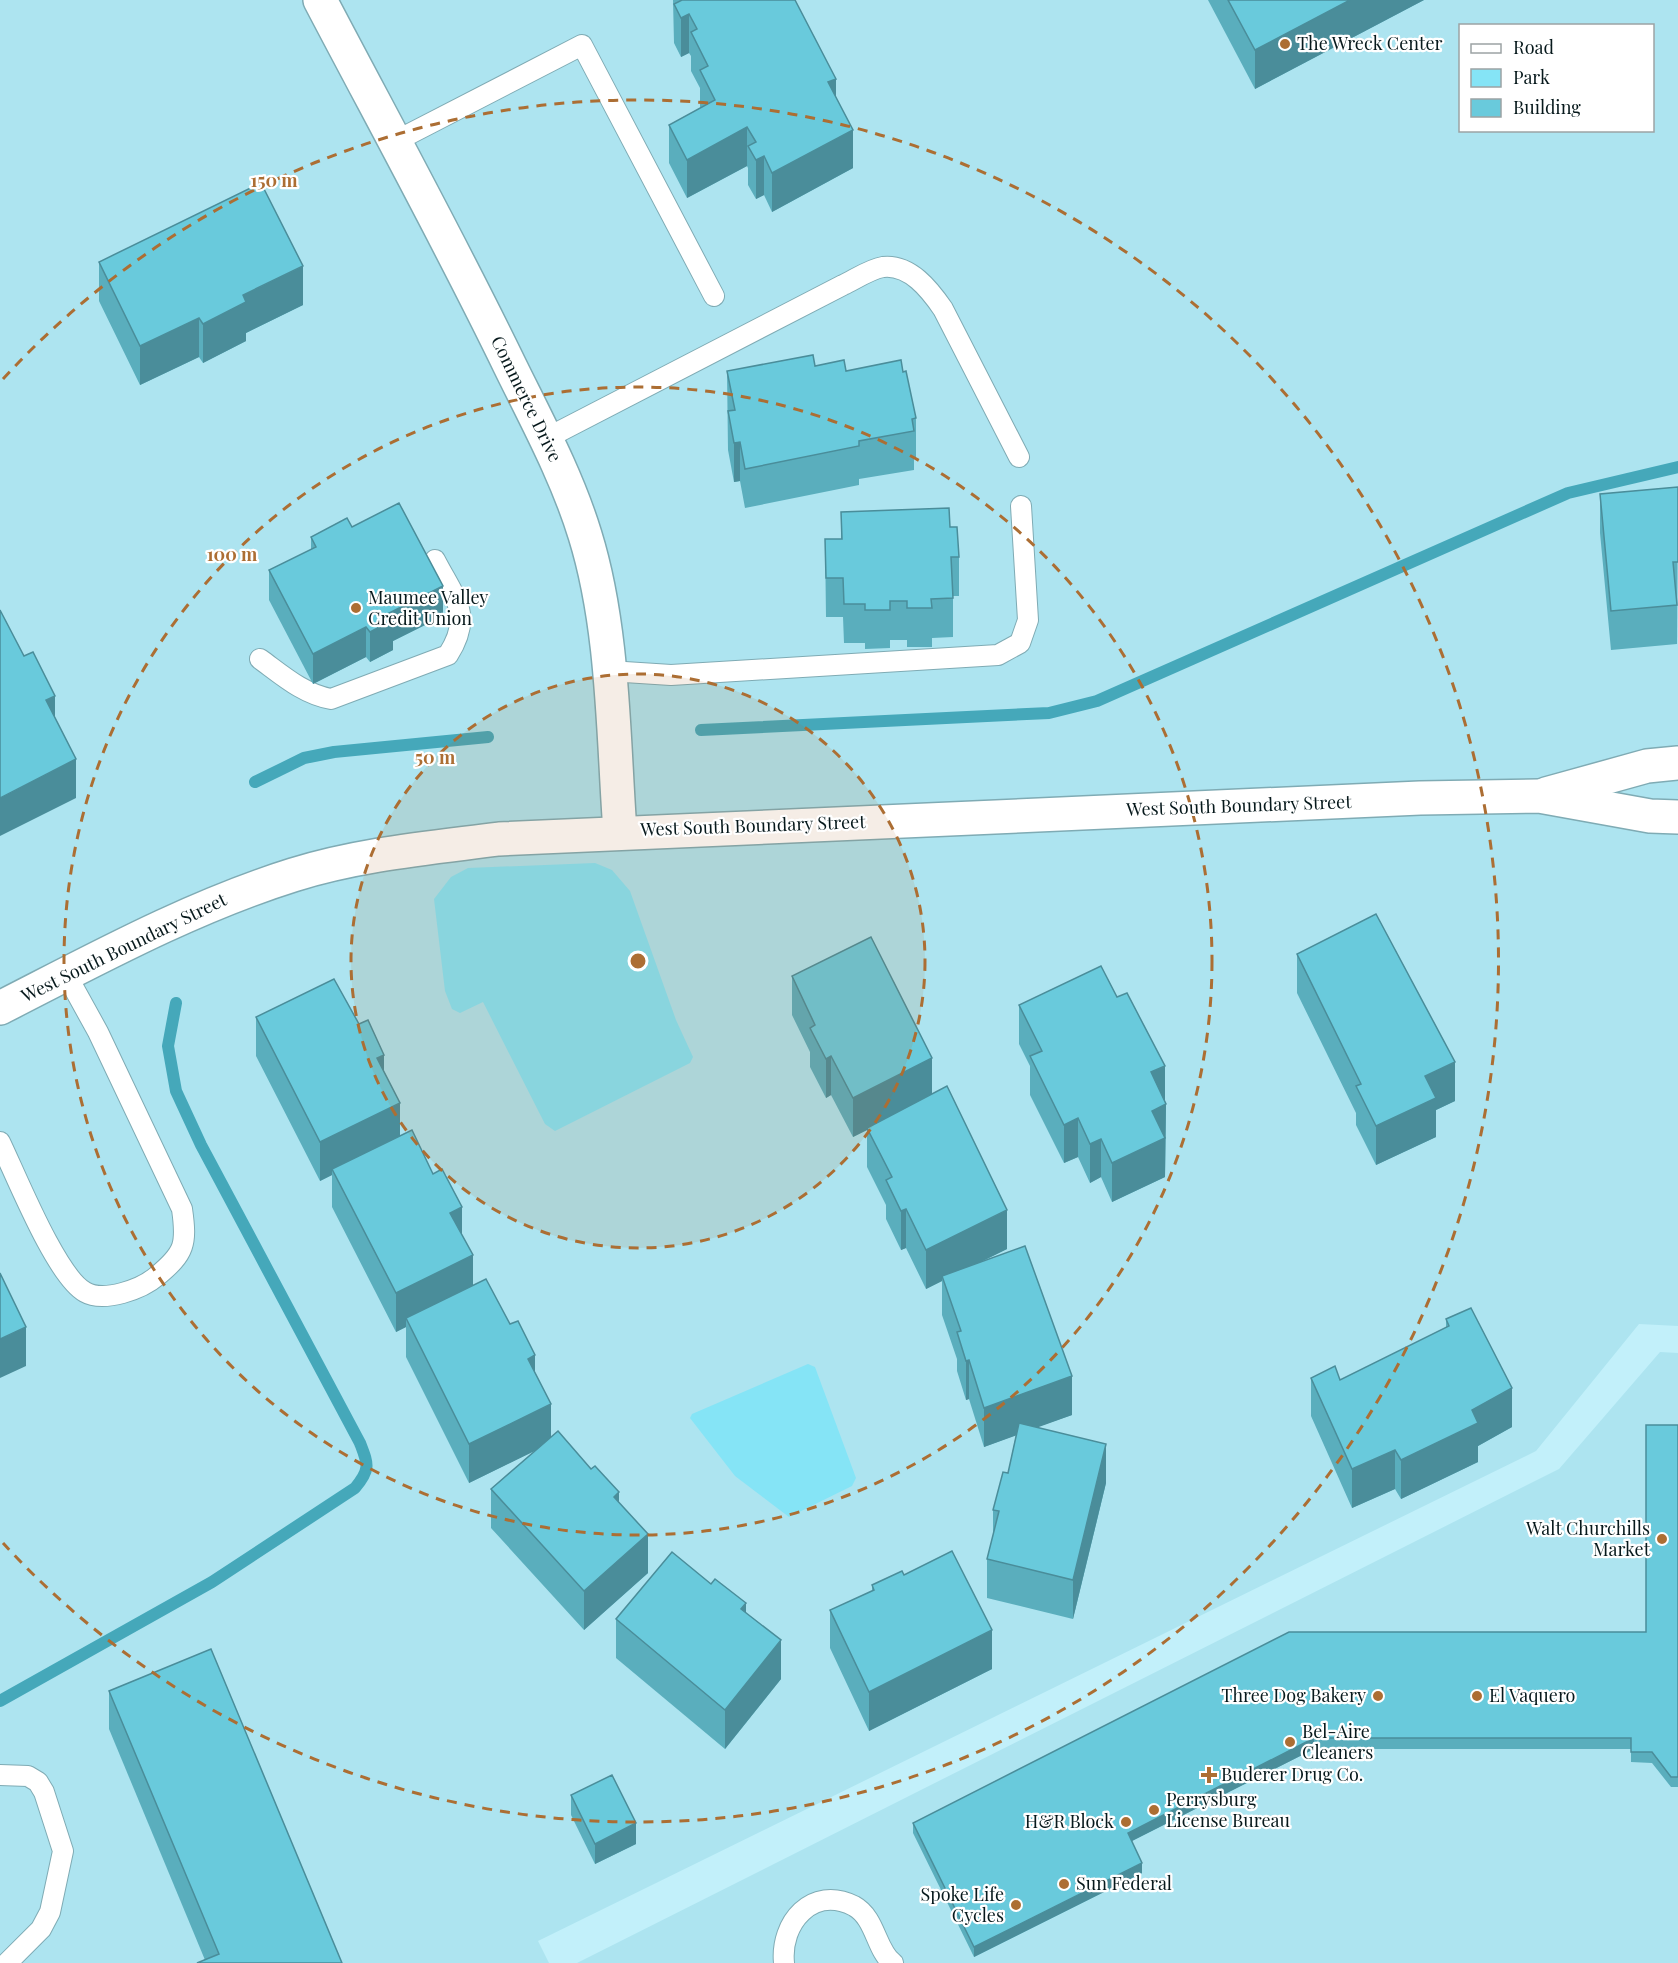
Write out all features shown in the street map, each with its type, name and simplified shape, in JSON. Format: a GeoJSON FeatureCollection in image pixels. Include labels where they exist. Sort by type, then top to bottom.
{"type":"FeatureCollection","features":[{"type":"Feature","properties":{"kind":"street","name":"Commerce Drive"},"geometry":{"type":"LineString","coordinates":[[320,0],[489,323],[565,479],[586,536],[609,671],[620,832]]}},
{"type":"Feature","properties":{"kind":"street","name":"West South Boundary Street"},"geometry":{"type":"LineString","coordinates":[[1539,796],[1647,766],[1678,764]]}},
{"type":"Feature","properties":{"kind":"street","name":"West South Boundary Street"},"geometry":{"type":"LineString","coordinates":[[0,1008],[162,926],[241,892],[296,874],[385,853],[499,839],[1374,800],[1539,796],[1650,816],[1678,817]]}},
{"type":"Feature","properties":{"kind":"lane"},"geometry":{"type":"LineString","coordinates":[[394,142],[582,45],[714,296]]}},
{"type":"Feature","properties":{"kind":"lane"},"geometry":{"type":"LineString","coordinates":[[545,439],[843,285],[883,267],[907,272],[928,286],[943,309],[1020,457]]}},
{"type":"Feature","properties":{"kind":"lane"},"geometry":{"type":"LineString","coordinates":[[609,671],[671,675],[998,656],[1020,643],[1028,620],[1021,506]]}},
{"type":"Feature","properties":{"kind":"lane"},"geometry":{"type":"LineString","coordinates":[[260,659],[301,689],[316,696],[331,699],[448,655],[462,627],[462,615],[435,560]]}},
{"type":"Feature","properties":{"kind":"lane"},"geometry":{"type":"LineString","coordinates":[[0,1142],[64,1272],[86,1293],[117,1295],[152,1280],[177,1260],[186,1238],[182,1209],[98,1032],[66,974]]}},
{"type":"Feature","properties":{"kind":"lane"},"geometry":{"type":"LineString","coordinates":[[0,1775],[28,1776],[38,1782],[45,1792],[63,1851],[50,1912],[41,1929],[7,1963]]}},
{"type":"Feature","properties":{"kind":"lane"},"geometry":{"type":"LineString","coordinates":[[784,1963],[783,1946],[789,1924],[802,1910],[818,1903],[837,1901],[855,1907],[867,1918],[893,1963]]}},
{"type":"Feature","properties":{"kind":"shaded area"},"geometry":{"type":"Polygon","coordinates":[[[0,0],[1678,0],[1678,1326],[1639,1324],[1536,1451],[538,1941],[549,1963],[0,1963],[0,0]]]}},
{"type":"Feature","properties":{"kind":"shaded area"},"geometry":{"type":"Polygon","coordinates":[[[1660,1352],[1678,1353],[1678,1963],[577,1963],[1559,1469],[1660,1352]]]}},
{"type":"Feature","properties":{"kind":"green space"},"geometry":{"type":"Polygon","coordinates":[[[595,863],[612,870],[630,891],[676,1020],[693,1057],[690,1063],[555,1131],[545,1124],[483,1002],[460,1013],[452,1009],[445,991],[434,899],[451,877],[468,868],[595,863]]]}},
{"type":"Feature","properties":{"kind":"green space"},"geometry":{"type":"Polygon","coordinates":[[[808,1364],[815,1367],[856,1478],[852,1486],[789,1517],[735,1476],[690,1418],[692,1414],[808,1364]]]}},
{"type":"Feature","properties":{"kind":"building"},"geometry":{"type":"Polygon","coordinates":[[[682,0],[795,0],[836,79],[828,82],[853,130],[772,173],[764,156],[756,160],[748,146],[756,142],[747,127],[687,160],[669,125],[715,100],[700,70],[708,66],[691,32],[697,29],[689,14],[681,18],[674,4],[682,0]]]}},
{"type":"Feature","properties":{"kind":"building"},"geometry":{"type":"Polygon","coordinates":[[[1228,0],[1350,0],[1255,50],[1228,0]]]}},
{"type":"Feature","properties":{"kind":"building"},"geometry":{"type":"Polygon","coordinates":[[[261,183],[303,266],[243,295],[246,302],[203,324],[199,318],[140,346],[99,262],[261,183]]]}},
{"type":"Feature","properties":{"kind":"building"},"geometry":{"type":"Polygon","coordinates":[[[813,355],[815,366],[844,360],[846,371],[901,360],[903,372],[906,371],[916,418],[912,419],[914,431],[859,441],[859,446],[745,469],[740,442],[734,443],[728,411],[735,410],[727,371],[813,355]]]}},
{"type":"Feature","properties":{"kind":"building"},"geometry":{"type":"Polygon","coordinates":[[[1678,487],[1678,562],[1673,562],[1677,605],[1611,611],[1600,494],[1678,487]]]}},
{"type":"Feature","properties":{"kind":"building","name":"Maumee Valley Credit Union"},"geometry":{"type":"Polygon","coordinates":[[[399,503],[443,586],[389,613],[393,620],[370,632],[366,627],[313,654],[269,570],[316,547],[311,537],[347,518],[352,527],[399,503]]]}},
{"type":"Feature","properties":{"kind":"building"},"geometry":{"type":"Polygon","coordinates":[[[949,508],[950,527],[957,527],[959,557],[951,557],[953,598],[931,599],[932,608],[907,608],[907,601],[890,601],[890,610],[865,610],[865,604],[844,604],[843,578],[826,578],[825,539],[842,539],[841,512],[949,508]]]}},
{"type":"Feature","properties":{"kind":"building"},"geometry":{"type":"Polygon","coordinates":[[[0,610],[24,656],[33,652],[55,696],[46,700],[76,759],[0,798],[0,610]]]}},
{"type":"Feature","properties":{"kind":"building"},"geometry":{"type":"Polygon","coordinates":[[[1376,914],[1455,1062],[1425,1076],[1436,1098],[1376,1126],[1356,1086],[1361,1084],[1297,954],[1376,914]]]}},
{"type":"Feature","properties":{"kind":"building"},"geometry":{"type":"Polygon","coordinates":[[[871,937],[932,1058],[853,1098],[831,1056],[826,1059],[810,1028],[815,1025],[792,976],[871,937]]]}},
{"type":"Feature","properties":{"kind":"building"},"geometry":{"type":"Polygon","coordinates":[[[1101,966],[1117,997],[1127,993],[1165,1066],[1151,1072],[1166,1104],[1152,1111],[1165,1138],[1112,1163],[1101,1139],[1090,1144],[1078,1118],[1064,1125],[1030,1056],[1042,1051],[1019,1005],[1101,966]]]}},
{"type":"Feature","properties":{"kind":"building"},"geometry":{"type":"Polygon","coordinates":[[[334,979],[359,1024],[368,1020],[384,1055],[377,1058],[400,1103],[320,1142],[256,1017],[334,979]]]}},
{"type":"Feature","properties":{"kind":"building"},"geometry":{"type":"Polygon","coordinates":[[[947,1086],[1007,1210],[926,1250],[906,1209],[901,1211],[886,1180],[892,1177],[867,1128],[947,1086]]]}},
{"type":"Feature","properties":{"kind":"building"},"geometry":{"type":"Polygon","coordinates":[[[412,1130],[433,1174],[442,1169],[462,1207],[450,1213],[473,1255],[396,1293],[332,1169],[412,1130]]]}},
{"type":"Feature","properties":{"kind":"building"},"geometry":{"type":"Polygon","coordinates":[[[1025,1246],[1072,1376],[984,1408],[969,1360],[966,1361],[957,1332],[961,1331],[942,1276],[1025,1246]]]}},
{"type":"Feature","properties":{"kind":"building"},"geometry":{"type":"Polygon","coordinates":[[[0,1273],[26,1327],[0,1339],[0,1273]]]}},
{"type":"Feature","properties":{"kind":"building"},"geometry":{"type":"Polygon","coordinates":[[[486,1279],[510,1324],[518,1321],[535,1355],[528,1359],[551,1404],[469,1444],[406,1318],[486,1279]]]}},
{"type":"Feature","properties":{"kind":"building"},"geometry":{"type":"Polygon","coordinates":[[[1471,1308],[1512,1388],[1472,1410],[1478,1423],[1401,1460],[1395,1450],[1352,1469],[1311,1378],[1335,1366],[1340,1380],[1449,1326],[1446,1319],[1471,1308]]]}},
{"type":"Feature","properties":{"kind":"building"},"geometry":{"type":"Polygon","coordinates":[[[1019,1423],[1106,1444],[1073,1580],[987,1559],[999,1511],[993,1510],[1003,1472],[1008,1473],[1019,1423]]]}},
{"type":"Feature","properties":{"kind":"building"},"geometry":{"type":"Polygon","coordinates":[[[1646,1425],[1678,1425],[1678,1777],[1671,1777],[1652,1752],[1631,1752],[1631,1738],[1314,1738],[1128,1833],[1142,1863],[974,1947],[913,1823],[1289,1632],[1646,1632],[1646,1425]]]}},
{"type":"Feature","properties":{"kind":"building"},"geometry":{"type":"Polygon","coordinates":[[[558,1431],[591,1469],[595,1466],[619,1492],[614,1497],[648,1534],[584,1591],[491,1489],[558,1431]]]}},
{"type":"Feature","properties":{"kind":"building"},"geometry":{"type":"Polygon","coordinates":[[[952,1551],[992,1630],[869,1692],[830,1610],[874,1590],[872,1585],[902,1571],[904,1575],[952,1551]]]}},
{"type":"Feature","properties":{"kind":"building"},"geometry":{"type":"Polygon","coordinates":[[[672,1552],[711,1584],[715,1579],[746,1603],[741,1609],[781,1640],[725,1710],[616,1619],[672,1552]]]}},
{"type":"Feature","properties":{"kind":"building"},"geometry":{"type":"Polygon","coordinates":[[[211,1649],[342,1963],[197,1963],[219,1954],[109,1691],[211,1649]]]}},
{"type":"Feature","properties":{"kind":"building"},"geometry":{"type":"Polygon","coordinates":[[[612,1775],[636,1823],[595,1844],[571,1795],[612,1775]]]}},
{"type":"Feature","properties":{"kind":"waterway"},"geometry":{"type":"LineString","coordinates":[[701,730],[1049,713],[1097,701],[1568,493],[1678,467]]}},
{"type":"Feature","properties":{"kind":"waterway"},"geometry":{"type":"LineString","coordinates":[[255,782],[304,758],[334,752],[488,737]]}},
{"type":"Feature","properties":{"kind":"waterway"},"geometry":{"type":"LineString","coordinates":[[0,1701],[212,1582],[355,1488],[366,1471],[366,1461],[360,1443],[201,1145],[176,1091],[168,1046],[176,1003]]}},
{"type":"Feature","properties":{"kind":"place","name":"The Wreck Center"},"geometry":{"type":"Point","coordinates":[1285,44]}},
{"type":"Feature","properties":{"kind":"place","name":"Maumee Valley Credit Union"},"geometry":{"type":"Point","coordinates":[356,608]}},
{"type":"Feature","properties":{"kind":"place","name":"Walt Churchills Market"},"geometry":{"type":"Point","coordinates":[1662,1539]}},
{"type":"Feature","properties":{"kind":"place","name":"Three Dog Bakery"},"geometry":{"type":"Point","coordinates":[1378,1696]}},
{"type":"Feature","properties":{"kind":"place","name":"El Vaquero"},"geometry":{"type":"Point","coordinates":[1477,1696]}},
{"type":"Feature","properties":{"kind":"place","name":"Bel-Aire Cleaners"},"geometry":{"type":"Point","coordinates":[1290,1742]}},
{"type":"Feature","properties":{"kind":"place","name":"Buderer Drug Co."},"geometry":{"type":"Point","coordinates":[1209,1775]}},
{"type":"Feature","properties":{"kind":"place","name":"Perrysburg License Bureau"},"geometry":{"type":"Point","coordinates":[1154,1810]}},
{"type":"Feature","properties":{"kind":"place","name":"H&R Block"},"geometry":{"type":"Point","coordinates":[1126,1822]}},
{"type":"Feature","properties":{"kind":"place","name":"Sun Federal"},"geometry":{"type":"Point","coordinates":[1064,1884]}},
{"type":"Feature","properties":{"kind":"place","name":"Spoke Life Cycles"},"geometry":{"type":"Point","coordinates":[1016,1905]}}]}
